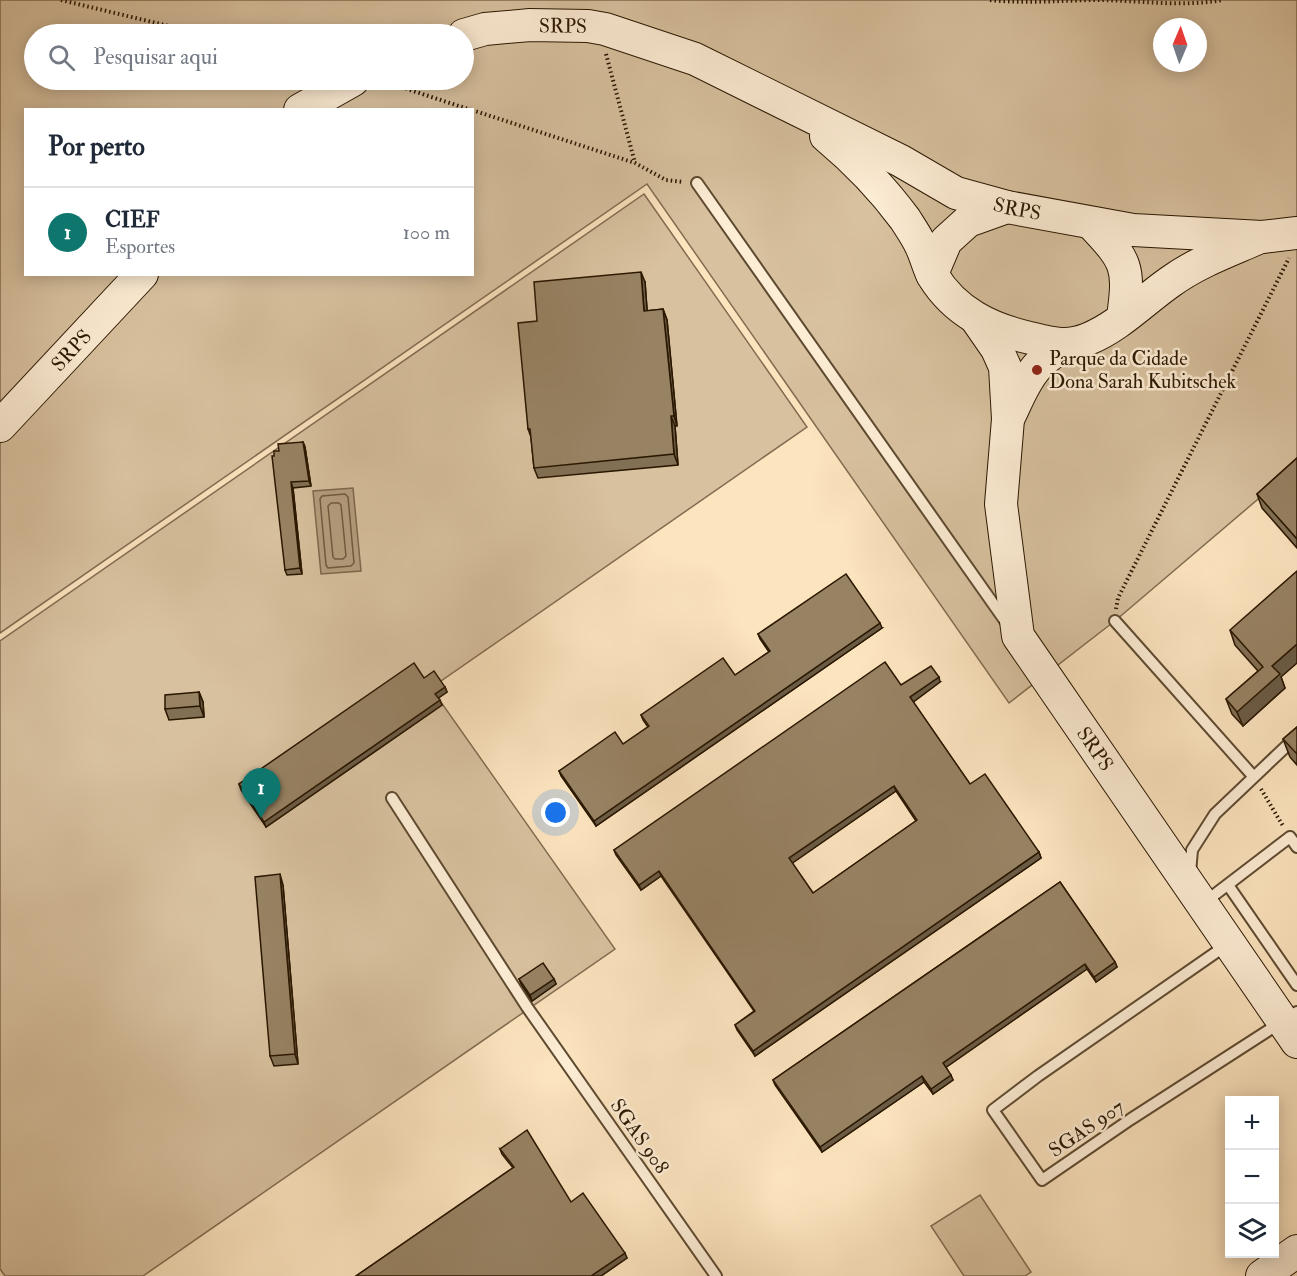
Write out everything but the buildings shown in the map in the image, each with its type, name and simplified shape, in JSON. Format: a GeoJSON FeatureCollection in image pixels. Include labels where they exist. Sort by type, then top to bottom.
{"type":"FeatureCollection","features":[{"type":"Feature","properties":{"kind":"main road","name":"SRPS"},"geometry":{"type":"LineString","coordinates":[[474,33],[485,29],[530,25],[588,26],[605,29],[695,58],[793,109],[902,161],[956,193],[1008,207],[1133,230],[1262,237],[1294,242]]}},
{"type":"Feature","properties":{"kind":"main road"},"geometry":{"type":"LineString","coordinates":[[304,108],[335,90]]}},
{"type":"Feature","properties":{"kind":"main road","name":"SRPS"},"geometry":{"type":"LineString","coordinates":[[793,109],[854,160],[888,198],[922,247],[932,274],[947,297],[977,320],[1004,332],[1065,345]]}},
{"type":"Feature","properties":{"kind":"main road"},"geometry":{"type":"LineString","coordinates":[[932,274],[946,241],[953,234],[968,221],[1008,207]]}},
{"type":"Feature","properties":{"kind":"main road"},"geometry":{"type":"LineString","coordinates":[[1092,224],[1116,249],[1126,270],[1127,287],[1123,317]]}},
{"type":"Feature","properties":{"kind":"main road","name":"SRPS"},"geometry":{"type":"LineString","coordinates":[[1008,419],[1026,382],[1044,359],[1065,345],[1087,340],[1110,328],[1172,280],[1202,262],[1262,237]]}},
{"type":"Feature","properties":{"kind":"main road","name":"SRPS"},"geometry":{"type":"LineString","coordinates":[[0,426],[140,276]]}},
{"type":"Feature","properties":{"kind":"main road","name":"SRPS"},"geometry":{"type":"LineString","coordinates":[[977,320],[997,349],[1005,368],[1008,419],[1000,504],[1018,636],[1228,944],[1292,1025]]}},
{"type":"Feature","properties":{"kind":"main road"},"geometry":{"type":"LineString","coordinates":[[1262,1276],[1297,1251]]}},
{"type":"Feature","properties":{"kind":"lane"},"geometry":{"type":"LineString","coordinates":[[697,183],[1018,636]]}},
{"type":"Feature","properties":{"kind":"lane"},"geometry":{"type":"LineString","coordinates":[[1115,621],[1253,776]]}},
{"type":"Feature","properties":{"kind":"lane"},"geometry":{"type":"LineString","coordinates":[[1297,736],[1215,814],[1192,850],[1196,895],[1228,885],[1290,837],[1297,847]]}},
{"type":"Feature","properties":{"kind":"lane","name":"SGAS 908"},"geometry":{"type":"LineString","coordinates":[[392,798],[534,1017],[716,1276]]}},
{"type":"Feature","properties":{"kind":"lane"},"geometry":{"type":"LineString","coordinates":[[1228,885],[1297,985]]}},
{"type":"Feature","properties":{"kind":"lane","name":"SGAS 907"},"geometry":{"type":"LineString","coordinates":[[1228,944],[1038,1076],[993,1110],[1042,1180],[1131,1119],[1292,1025]]}},
{"type":"Feature","properties":{"kind":"path"},"geometry":{"type":"LineString","coordinates":[[61,0],[161,24]]}},
{"type":"Feature","properties":{"kind":"path"},"geometry":{"type":"LineString","coordinates":[[990,0],[1021,3],[1099,0],[1202,4],[1223,0]]}},
{"type":"Feature","properties":{"kind":"path"},"geometry":{"type":"LineString","coordinates":[[605,29],[604,48],[635,163]]}},
{"type":"Feature","properties":{"kind":"path"},"geometry":{"type":"LineString","coordinates":[[411,90],[466,108]]}},
{"type":"Feature","properties":{"kind":"path"},"geometry":{"type":"LineString","coordinates":[[474,111],[635,163],[666,180],[697,183]]}},
{"type":"Feature","properties":{"kind":"path"},"geometry":{"type":"LineString","coordinates":[[1115,621],[1118,598],[1294,242]]}},
{"type":"Feature","properties":{"kind":"path"},"geometry":{"type":"LineString","coordinates":[[1253,776],[1290,837]]}},
{"type":"Feature","properties":{"kind":"shaded area","name":"Parque da Cidade Dona Sarah Kubitschek"},"geometry":{"type":"Polygon","coordinates":[[[0,0],[1297,0],[1297,466],[1116,620],[1009,703],[647,184],[0,633],[0,0]]]}},
{"type":"Feature","properties":{"kind":"shaded area"},"geometry":{"type":"Polygon","coordinates":[[[644,194],[807,427],[431,688],[615,949],[143,1276],[5,1276],[0,1269],[0,641],[644,194]]]}},
{"type":"Feature","properties":{"kind":"shaded area"},"geometry":{"type":"Polygon","coordinates":[[[980,1195],[1031,1272],[1025,1276],[964,1276],[931,1226],[980,1195]]]}},
{"type":"Feature","properties":{"kind":"water"},"geometry":{"type":"Polygon","coordinates":[[[353,488],[361,571],[321,574],[313,491],[353,488]]]}},
{"type":"Feature","properties":{"kind":"place","name":"Parque da Cidade Dona Sarah Kubitschek"},"geometry":{"type":"Point","coordinates":[1037,370]}},
{"type":"Feature","properties":{"kind":"place","name":"CIEF"},"geometry":{"type":"Point","coordinates":[261,818]}}]}
